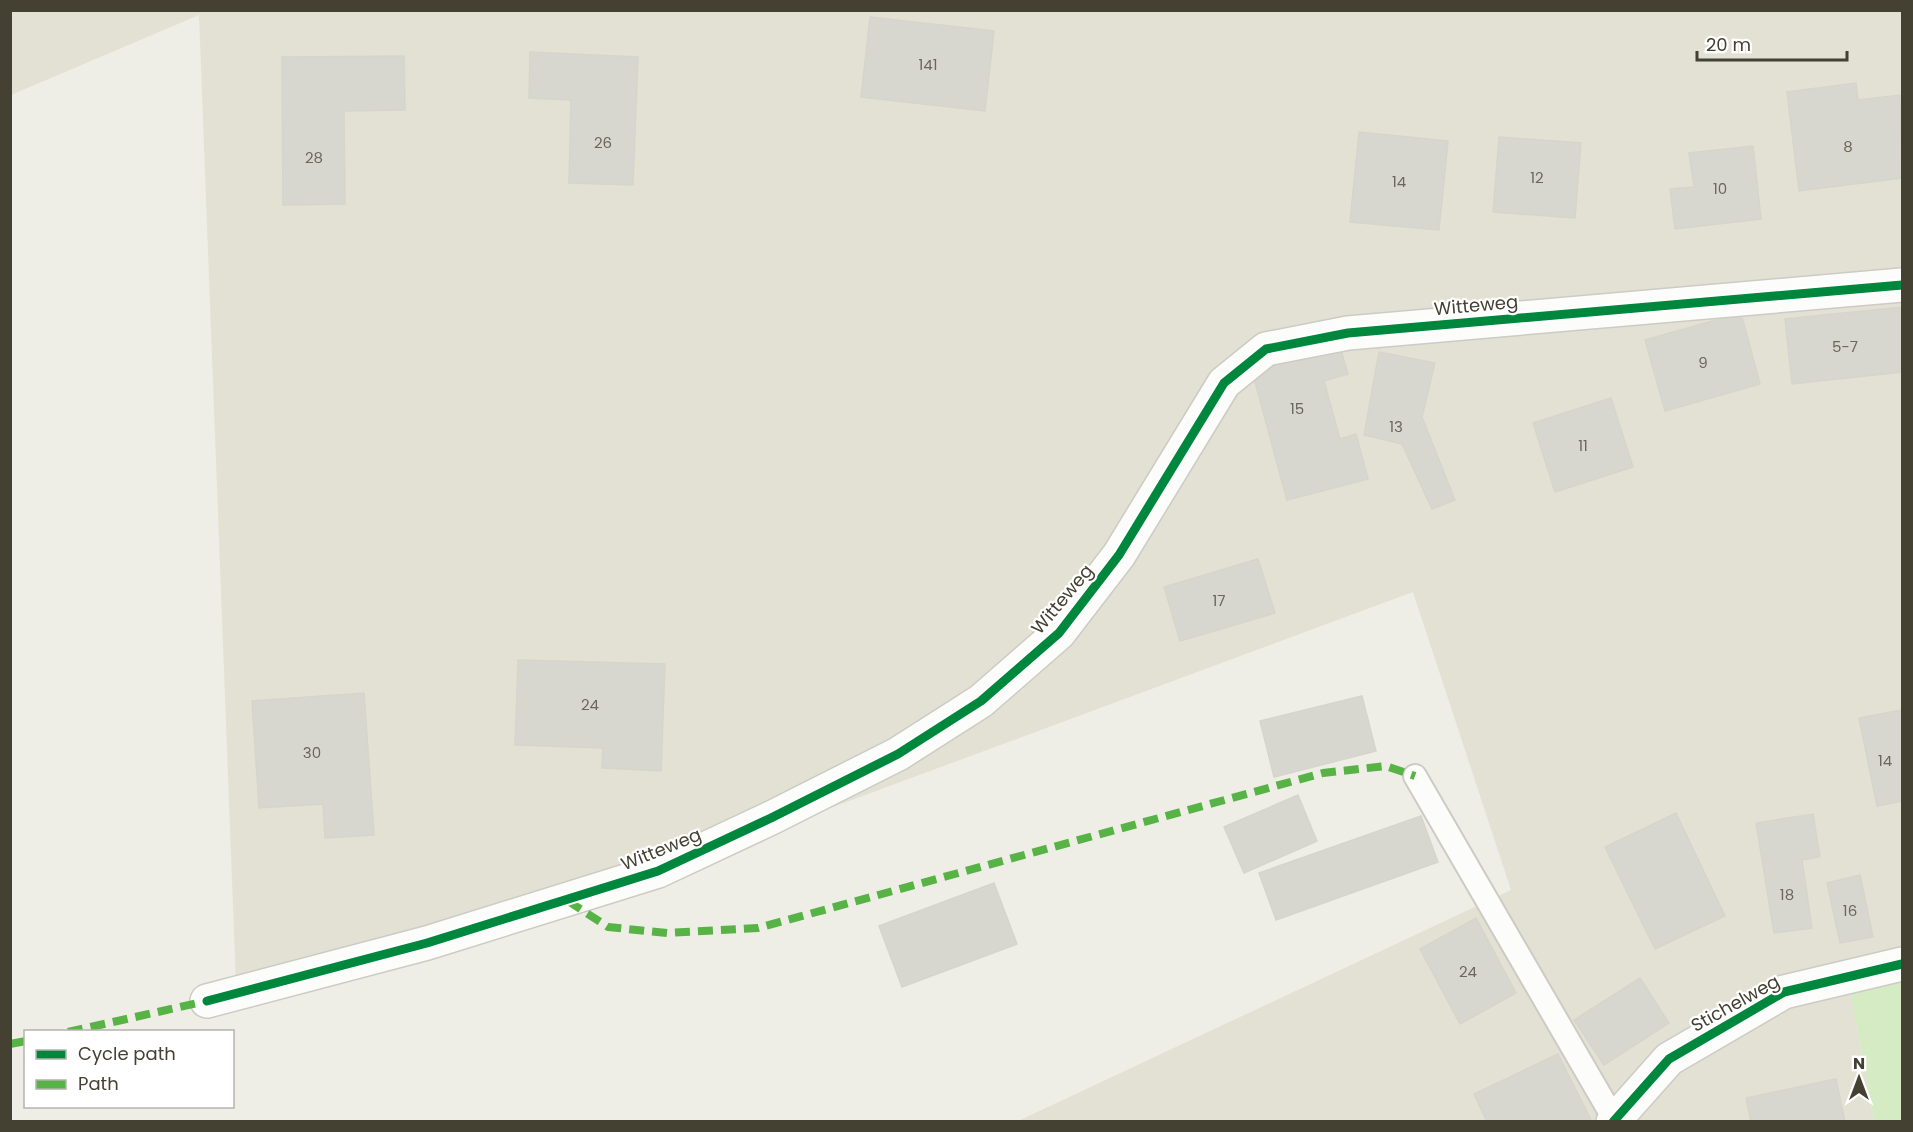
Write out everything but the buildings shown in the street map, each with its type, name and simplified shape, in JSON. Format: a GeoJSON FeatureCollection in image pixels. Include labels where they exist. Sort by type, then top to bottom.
{"type":"FeatureCollection","features":[{"type":"Feature","properties":{"kind":"street","name":"Witteweg"},"geometry":{"type":"LineString","coordinates":[[207,1001],[427,943],[658,871],[771,818],[898,754],[981,701],[1059,633],[1119,555],[1224,383],[1266,349],[1348,333],[1902,285]]}},
{"type":"Feature","properties":{"kind":"street","name":"Stichelweg"},"geometry":{"type":"LineString","coordinates":[[1614,1120],[1669,1059],[1784,992],[1902,964]]}},
{"type":"Feature","properties":{"kind":"lane","name":"Stichelweg"},"geometry":{"type":"LineString","coordinates":[[1415,776],[1614,1120]]}},
{"type":"Feature","properties":{"kind":"shaded area"},"geometry":{"type":"Polygon","coordinates":[[[11,10],[1902,11],[1902,979],[1850,990],[1874,1121],[1018,1121],[1511,890],[1413,592],[663,870],[237,1011],[199,15],[11,95],[11,10]]]}},
{"type":"Feature","properties":{"kind":"green space"},"geometry":{"type":"Polygon","coordinates":[[[1902,979],[1902,1121],[1874,1121],[1850,990],[1902,979]]]}},
{"type":"Feature","properties":{"kind":"marked path"},"geometry":{"type":"LineString","coordinates":[[568,901],[608,927],[667,933],[758,928],[1323,773],[1386,766],[1415,776]]}},
{"type":"Feature","properties":{"kind":"marked path"},"geometry":{"type":"LineString","coordinates":[[77,1030],[207,1001]]}},
{"type":"Feature","properties":{"kind":"marked path"},"geometry":{"type":"LineString","coordinates":[[10,1044],[24,1041]]}},
{"type":"Feature","properties":{"kind":"cycle path"},"geometry":{"type":"LineString","coordinates":[[207,1001],[427,943],[658,871],[771,818],[898,754],[981,701],[1059,633],[1119,555],[1224,383],[1266,349],[1348,333],[1902,285]]}},
{"type":"Feature","properties":{"kind":"cycle path"},"geometry":{"type":"LineString","coordinates":[[1613,1122],[1669,1059],[1784,992],[1902,964]]}}]}
